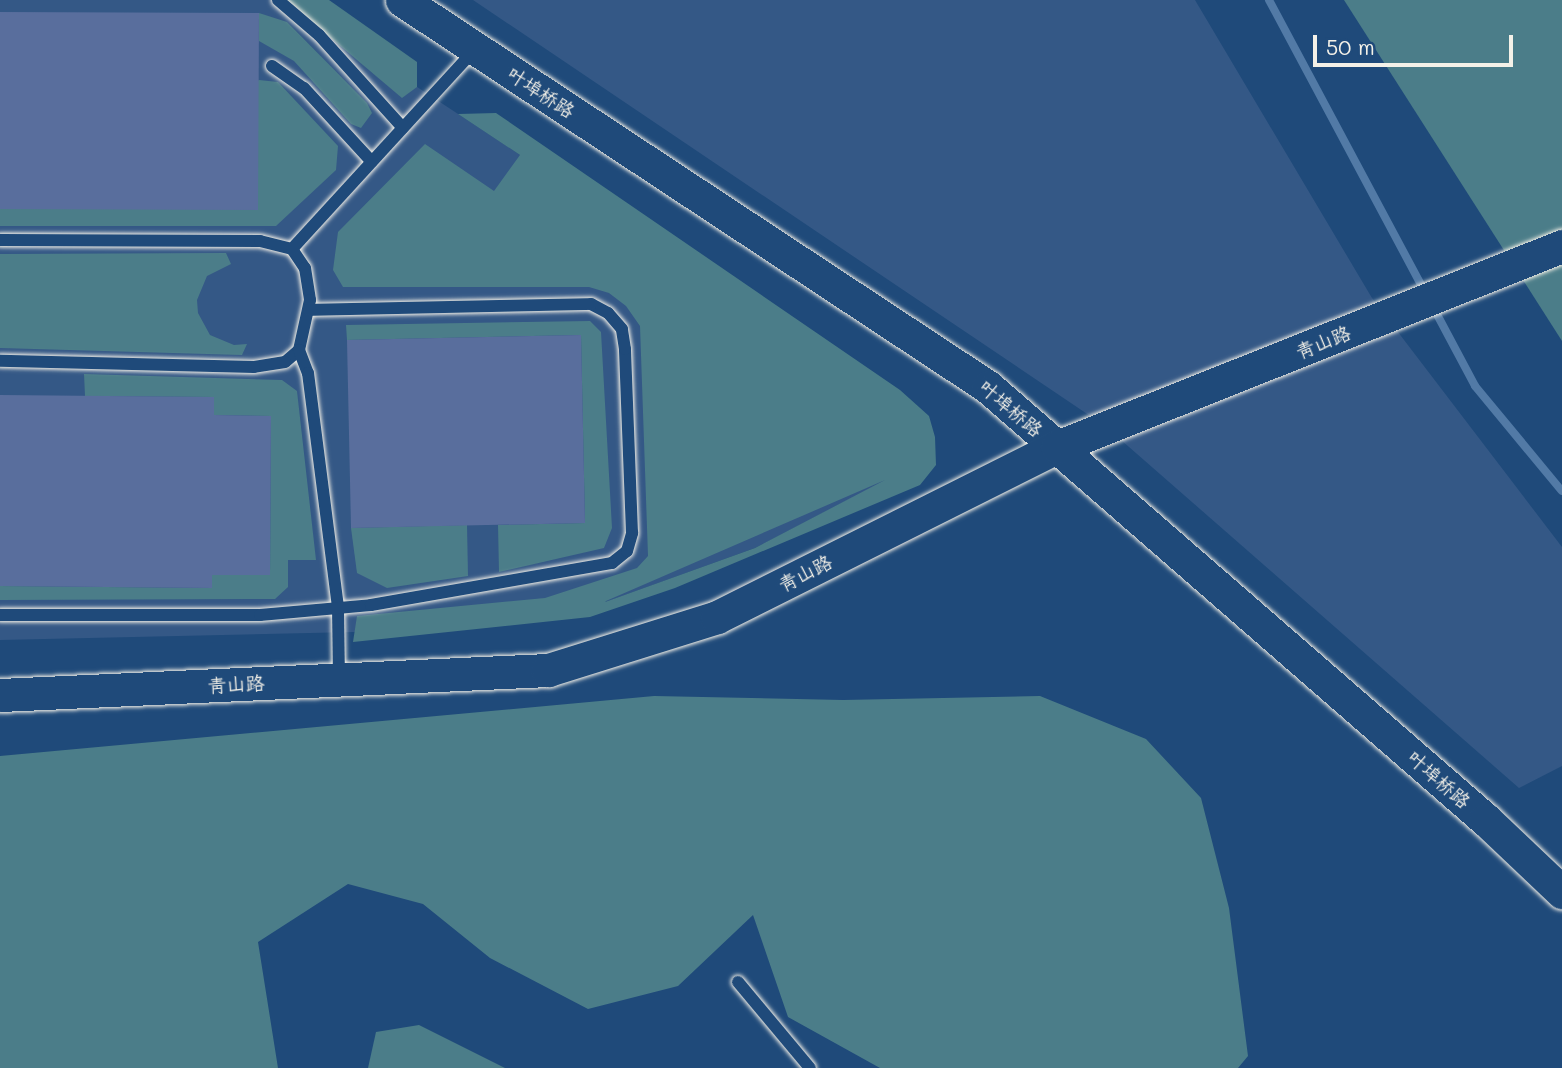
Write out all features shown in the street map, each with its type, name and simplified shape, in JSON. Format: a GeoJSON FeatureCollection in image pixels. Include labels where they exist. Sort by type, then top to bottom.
{"type":"FeatureCollection","features":[{"type":"Feature","properties":{"kind":"street","name":"叶埠桥路"},"geometry":{"type":"LineString","coordinates":[[402,0],[988,387],[1486,820],[1562,892]]}},
{"type":"Feature","properties":{"kind":"street","name":"青山路"},"geometry":{"type":"LineString","coordinates":[[0,695],[548,670],[717,617],[1057,447],[1562,246]]}},
{"type":"Feature","properties":{"kind":"lane"},"geometry":{"type":"LineString","coordinates":[[278,0],[319,35],[403,128]]}},
{"type":"Feature","properties":{"kind":"lane"},"geometry":{"type":"LineString","coordinates":[[292,248],[476,49]]}},
{"type":"Feature","properties":{"kind":"lane"},"geometry":{"type":"LineString","coordinates":[[272,66],[304,88],[372,162]]}},
{"type":"Feature","properties":{"kind":"lane"},"geometry":{"type":"LineString","coordinates":[[0,240],[260,241],[292,248],[305,268],[309,310],[299,350],[285,362],[254,367],[0,361]]}},
{"type":"Feature","properties":{"kind":"lane"},"geometry":{"type":"LineString","coordinates":[[0,615],[260,615],[338,608],[612,563],[627,551],[632,533],[625,349],[621,328],[608,313],[591,304],[309,310]]}},
{"type":"Feature","properties":{"kind":"lane"},"geometry":{"type":"LineString","coordinates":[[299,350],[308,373],[338,608],[339,680]]}},
{"type":"Feature","properties":{"kind":"lane"},"geometry":{"type":"LineString","coordinates":[[738,982],[810,1068]]}},
{"type":"Feature","properties":{"kind":"shaded area"},"geometry":{"type":"Polygon","coordinates":[[[0,0],[304,0],[402,77],[887,397],[900,473],[755,548],[589,608],[354,632],[0,640],[0,0]]]}},
{"type":"Feature","properties":{"kind":"shaded area"},"geometry":{"type":"Polygon","coordinates":[[[473,0],[1195,0],[1372,298],[1562,547],[1562,766],[1519,788],[1105,426],[473,0]]]}},
{"type":"Feature","properties":{"kind":"green space"},"geometry":{"type":"Polygon","coordinates":[[[286,0],[329,0],[417,62],[417,87],[402,98],[286,0]]]}},
{"type":"Feature","properties":{"kind":"green space"},"geometry":{"type":"Polygon","coordinates":[[[1344,0],[1562,0],[1562,341],[1344,0]]]}},
{"type":"Feature","properties":{"kind":"green space"},"geometry":{"type":"Polygon","coordinates":[[[259,13],[287,22],[367,103],[372,113],[361,128],[351,124],[294,61],[259,41],[259,13]]]}},
{"type":"Feature","properties":{"kind":"green space"},"geometry":{"type":"Polygon","coordinates":[[[259,80],[278,82],[338,146],[336,170],[276,226],[0,226],[0,209],[259,80]]]}},
{"type":"Feature","properties":{"kind":"green space"},"geometry":{"type":"Polygon","coordinates":[[[496,113],[900,390],[929,416],[935,437],[936,465],[920,485],[675,588],[590,617],[353,642],[357,616],[545,598],[637,568],[648,556],[640,326],[626,306],[609,293],[589,287],[343,287],[333,270],[338,232],[425,144],[494,191],[520,155],[458,114],[496,113]],[[885,480],[605,602],[755,548],[885,480]]]}},
{"type":"Feature","properties":{"kind":"green space"},"geometry":{"type":"Polygon","coordinates":[[[226,253],[231,264],[207,276],[197,300],[198,313],[210,335],[234,345],[247,344],[242,355],[0,348],[0,254],[226,253]]]}},
{"type":"Feature","properties":{"kind":"green space"},"geometry":{"type":"Polygon","coordinates":[[[590,321],[601,332],[612,528],[604,548],[499,572],[498,525],[585,523],[581,335],[347,340],[346,325],[590,321]]]}},
{"type":"Feature","properties":{"kind":"green space"},"geometry":{"type":"Polygon","coordinates":[[[84,374],[282,380],[297,391],[316,560],[288,560],[288,587],[275,599],[0,600],[0,586],[212,588],[212,575],[270,575],[271,416],[214,415],[214,397],[85,396],[84,374]]]}},
{"type":"Feature","properties":{"kind":"green space"},"geometry":{"type":"Polygon","coordinates":[[[467,525],[468,576],[387,588],[357,573],[351,528],[467,525]]]}},
{"type":"Feature","properties":{"kind":"green space"},"geometry":{"type":"Polygon","coordinates":[[[654,696],[843,700],[1040,696],[1146,739],[1201,798],[1229,908],[1248,1056],[1238,1068],[880,1068],[788,1017],[753,915],[678,986],[588,1009],[490,958],[423,904],[348,884],[258,942],[278,1068],[0,1068],[0,756],[654,696]]]}},
{"type":"Feature","properties":{"kind":"green space"},"geometry":{"type":"Polygon","coordinates":[[[419,1025],[505,1068],[368,1068],[376,1032],[419,1025]]]}},
{"type":"Feature","properties":{"kind":"building"},"geometry":{"type":"Polygon","coordinates":[[[0,12],[259,13],[258,210],[0,209],[0,12]]]}},
{"type":"Feature","properties":{"kind":"building"},"geometry":{"type":"Polygon","coordinates":[[[581,335],[585,523],[351,528],[347,340],[581,335]]]}},
{"type":"Feature","properties":{"kind":"building"},"geometry":{"type":"Polygon","coordinates":[[[0,395],[214,397],[214,415],[271,416],[270,575],[212,575],[212,588],[0,586],[0,395]]]}},
{"type":"Feature","properties":{"kind":"waterway"},"geometry":{"type":"LineString","coordinates":[[1269,0],[1426,294]]}},
{"type":"Feature","properties":{"kind":"waterway"},"geometry":{"type":"LineString","coordinates":[[1432,305],[1475,386],[1562,491]]}}]}
